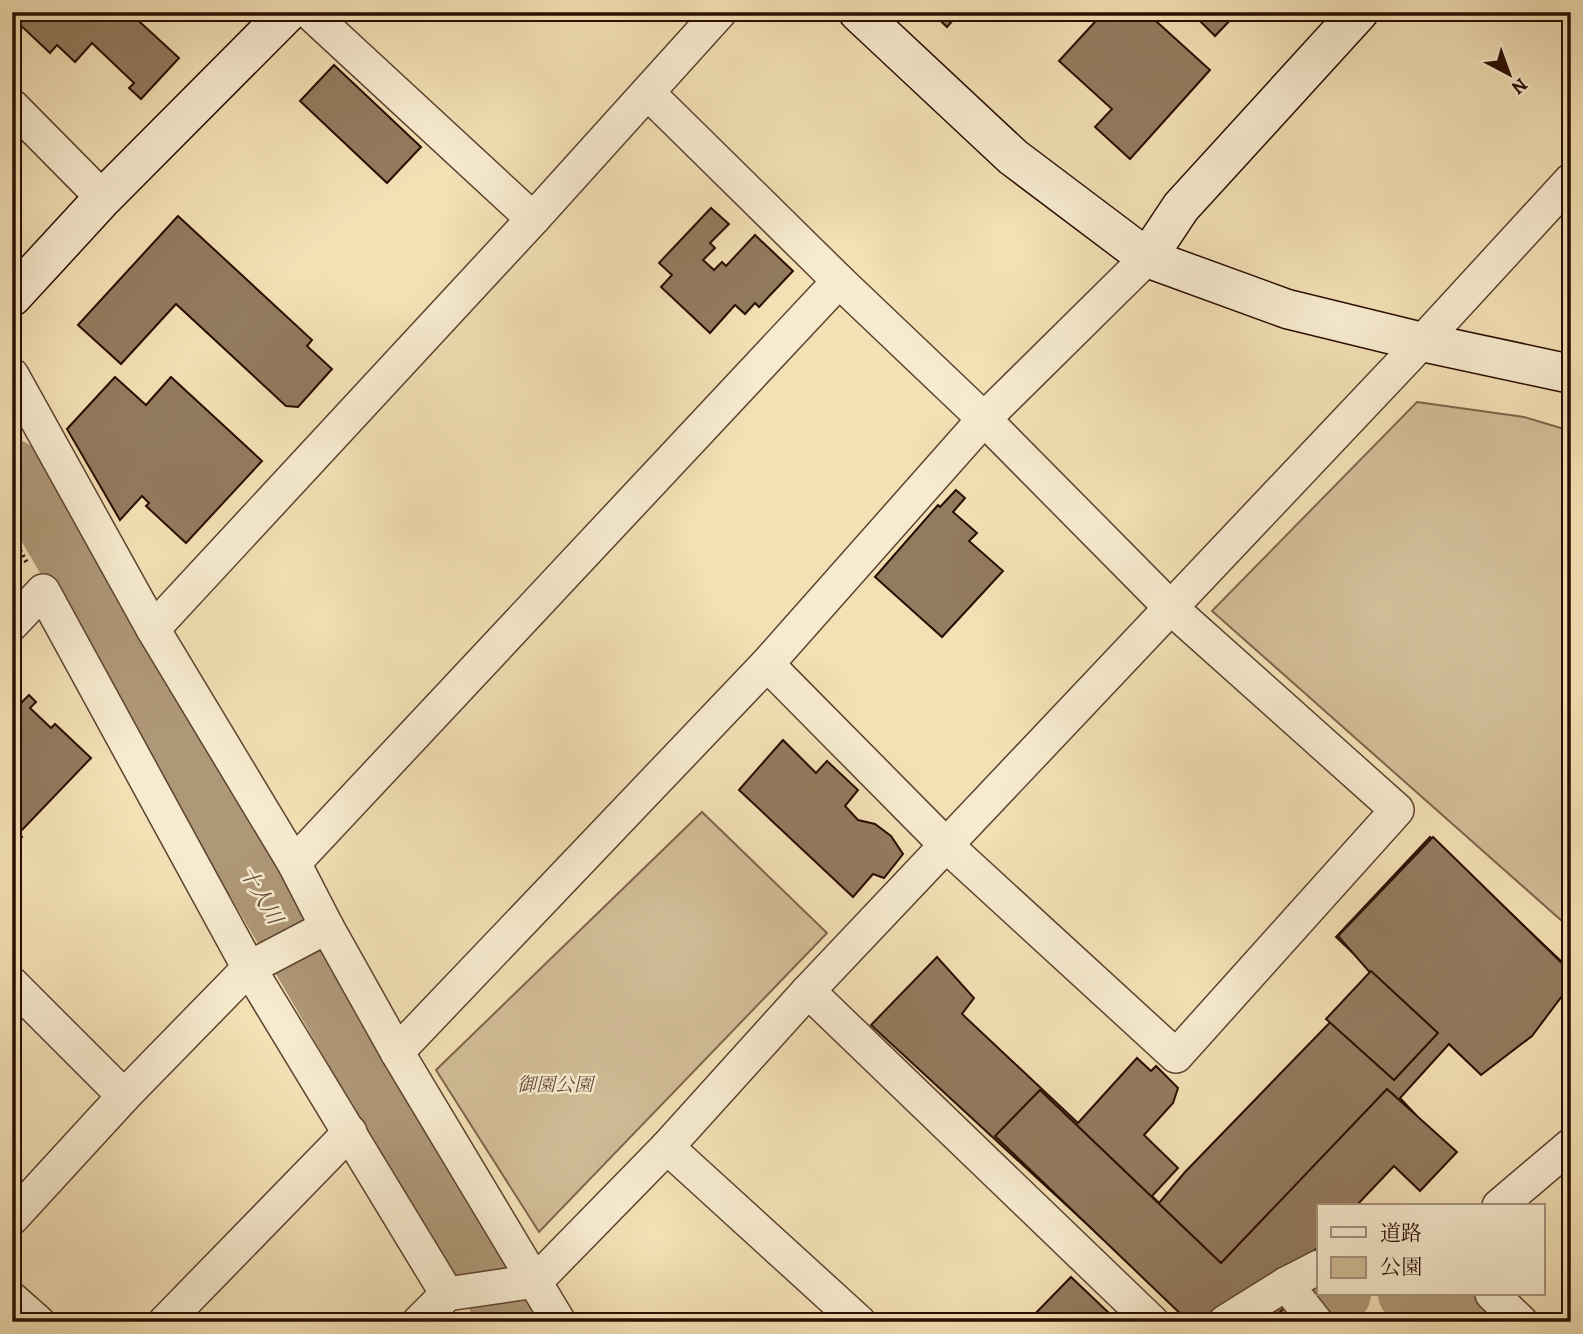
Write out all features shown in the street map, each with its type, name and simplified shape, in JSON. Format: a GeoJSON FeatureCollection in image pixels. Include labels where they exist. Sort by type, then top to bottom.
{"type":"FeatureCollection","features":[{"type":"Feature","properties":{"kind":"street"},"geometry":{"type":"LineString","coordinates":[[12,297],[103,198],[288,12]]}},
{"type":"Feature","properties":{"kind":"street"},"geometry":{"type":"LineString","coordinates":[[309,12],[533,219]]}},
{"type":"Feature","properties":{"kind":"street"},"geometry":{"type":"LineString","coordinates":[[153,629],[533,219],[720,12]]}},
{"type":"Feature","properties":{"kind":"street"},"geometry":{"type":"LineString","coordinates":[[858,12],[1013,157],[1147,258],[1287,309],[1571,374]]}},
{"type":"Feature","properties":{"kind":"street"},"geometry":{"type":"LineString","coordinates":[[397,1052],[767,664],[984,419],[1147,258],[1181,208],[1359,12]]}},
{"type":"Feature","properties":{"kind":"street"},"geometry":{"type":"LineString","coordinates":[[648,93],[984,419],[1170,607],[1397,810],[1176,1056],[947,845],[767,664]]}},
{"type":"Feature","properties":{"kind":"street"},"geometry":{"type":"LineString","coordinates":[[12,106],[103,198]]}},
{"type":"Feature","properties":{"kind":"street"},"geometry":{"type":"LineString","coordinates":[[419,1322],[455,1293],[527,1282],[667,1147],[808,991],[1422,342],[1571,180]]}},
{"type":"Feature","properties":{"kind":"street"},"geometry":{"type":"LineString","coordinates":[[294,863],[839,281]]}},
{"type":"Feature","properties":{"kind":"street"},"geometry":{"type":"LineString","coordinates":[[12,375],[153,629],[294,863],[321,930],[397,1052],[527,1282],[559,1322]]}},
{"type":"Feature","properties":{"kind":"street"},"geometry":{"type":"LineString","coordinates":[[12,624],[43,591],[262,961],[350,1132],[455,1293]]}},
{"type":"Feature","properties":{"kind":"street"},"geometry":{"type":"LineString","coordinates":[[12,1218],[124,1096],[262,961],[321,930]]}},
{"type":"Feature","properties":{"kind":"street"},"geometry":{"type":"LineString","coordinates":[[12,984],[124,1096]]}},
{"type":"Feature","properties":{"kind":"street"},"geometry":{"type":"LineString","coordinates":[[808,991],[1152,1322]]}},
{"type":"Feature","properties":{"kind":"street"},"geometry":{"type":"LineString","coordinates":[[165,1322],[350,1132]]}},
{"type":"Feature","properties":{"kind":"street"},"geometry":{"type":"LineString","coordinates":[[1501,1204],[1571,1145]]}},
{"type":"Feature","properties":{"kind":"street"},"geometry":{"type":"LineString","coordinates":[[667,1147],[859,1322]]}},
{"type":"Feature","properties":{"kind":"street"},"geometry":{"type":"LineString","coordinates":[[1225,1322],[1300,1301],[1317,1271]]}},
{"type":"Feature","properties":{"kind":"street"},"geometry":{"type":"LineString","coordinates":[[1494,1296],[1521,1322]]}},
{"type":"Feature","properties":{"kind":"street"},"geometry":{"type":"LineString","coordinates":[[12,1299],[38,1322]]}},
{"type":"Feature","properties":{"kind":"green space"},"geometry":{"type":"Polygon","coordinates":[[[1417,402],[1524,417],[1571,431],[1571,929],[1212,611],[1417,402]]]}},
{"type":"Feature","properties":{"kind":"green space","name":"御園公園"},"geometry":{"type":"Polygon","coordinates":[[[702,812],[827,933],[539,1232],[436,1070],[702,812]]]}},
{"type":"Feature","properties":{"kind":"building"},"geometry":{"type":"Polygon","coordinates":[[[22,12],[129,12],[179,58],[141,99],[129,88],[134,83],[92,43],[75,62],[57,45],[50,53],[15,20],[22,12]]]}},
{"type":"Feature","properties":{"kind":"building"},"geometry":{"type":"Polygon","coordinates":[[[931,12],[960,12],[947,27],[931,12]]]}},
{"type":"Feature","properties":{"kind":"building"},"geometry":{"type":"Polygon","coordinates":[[[1104,12],[1146,12],[1210,70],[1130,159],[1095,127],[1112,109],[1059,61],[1104,12]]]}},
{"type":"Feature","properties":{"kind":"building"},"geometry":{"type":"Polygon","coordinates":[[[1191,12],[1238,12],[1215,36],[1191,12]]]}},
{"type":"Feature","properties":{"kind":"building"},"geometry":{"type":"Polygon","coordinates":[[[334,65],[421,147],[387,183],[300,101],[334,65]]]}},
{"type":"Feature","properties":{"kind":"building"},"geometry":{"type":"Polygon","coordinates":[[[711,208],[729,224],[710,243],[715,248],[703,260],[714,270],[722,262],[726,266],[755,235],[793,271],[759,307],[755,303],[745,314],[735,305],[710,333],[661,287],[672,275],[659,263],[711,208]]]}},
{"type":"Feature","properties":{"kind":"building"},"geometry":{"type":"Polygon","coordinates":[[[178,216],[312,340],[307,346],[332,369],[298,407],[286,406],[176,304],[121,364],[78,325],[178,216]]]}},
{"type":"Feature","properties":{"kind":"building"},"geometry":{"type":"Polygon","coordinates":[[[115,377],[146,405],[171,377],[262,461],[186,543],[146,506],[149,503],[142,496],[120,520],[67,429],[115,377]]]}},
{"type":"Feature","properties":{"kind":"building"},"geometry":{"type":"Polygon","coordinates":[[[956,490],[965,498],[953,512],[977,533],[969,541],[1003,571],[942,637],[875,577],[938,505],[940,507],[956,490]]]}},
{"type":"Feature","properties":{"kind":"building"},"geometry":{"type":"Polygon","coordinates":[[[29,695],[36,702],[30,708],[51,728],[55,724],[91,758],[19,833],[22,837],[12,847],[12,712],[29,695]]]}},
{"type":"Feature","properties":{"kind":"building"},"geometry":{"type":"Polygon","coordinates":[[[783,740],[816,773],[827,761],[858,790],[845,806],[858,820],[875,824],[891,836],[903,854],[884,878],[873,874],[853,897],[739,790],[783,740]]]}},
{"type":"Feature","properties":{"kind":"building"},"geometry":{"type":"Polygon","coordinates":[[[1430,837],[1562,962],[1468,1062],[1336,937],[1430,837]]]}},
{"type":"Feature","properties":{"kind":"building"},"geometry":{"type":"Polygon","coordinates":[[[1433,837],[1571,972],[1571,984],[1532,1036],[1481,1075],[1449,1044],[1400,1098],[1416,1115],[1379,1154],[1352,1128],[1247,1242],[1259,1255],[1225,1288],[1211,1276],[1179,1309],[871,1025],[937,957],[974,998],[962,1014],[1078,1123],[1137,1058],[1151,1071],[1156,1066],[1178,1088],[1173,1103],[1144,1135],[1178,1168],[1152,1196],[1159,1203],[1185,1172],[1374,977],[1338,936],[1433,837]]]}},
{"type":"Feature","properties":{"kind":"building"},"geometry":{"type":"Polygon","coordinates":[[[1371,971],[1438,1033],[1394,1080],[1326,1019],[1371,971]]]}},
{"type":"Feature","properties":{"kind":"building"},"geometry":{"type":"Polygon","coordinates":[[[1387,1089],[1457,1152],[1420,1191],[1394,1166],[1358,1204],[1317,1204],[1317,1248],[1288,1277],[1301,1290],[1271,1322],[1189,1322],[995,1136],[1040,1090],[1221,1263],[1387,1089]]]}},
{"type":"Feature","properties":{"kind":"building"},"geometry":{"type":"Polygon","coordinates":[[[1071,1277],[1109,1313],[1101,1322],[1027,1322],[1071,1277]]]}},
{"type":"Feature","properties":{"kind":"waterway","name":"十人川"},"geometry":{"type":"LineString","coordinates":[[12,468],[313,980],[510,1322]]}},
{"type":"Feature","properties":{"kind":"waterway","name":"十人川"},"geometry":{"type":"LineString","coordinates":[[1278,1322],[1308,1301],[1332,1296]]}},
{"type":"Feature","properties":{"kind":"waterway","name":"十人川"},"geometry":{"type":"LineString","coordinates":[[1415,1296],[1432,1300],[1460,1322]]}}]}
